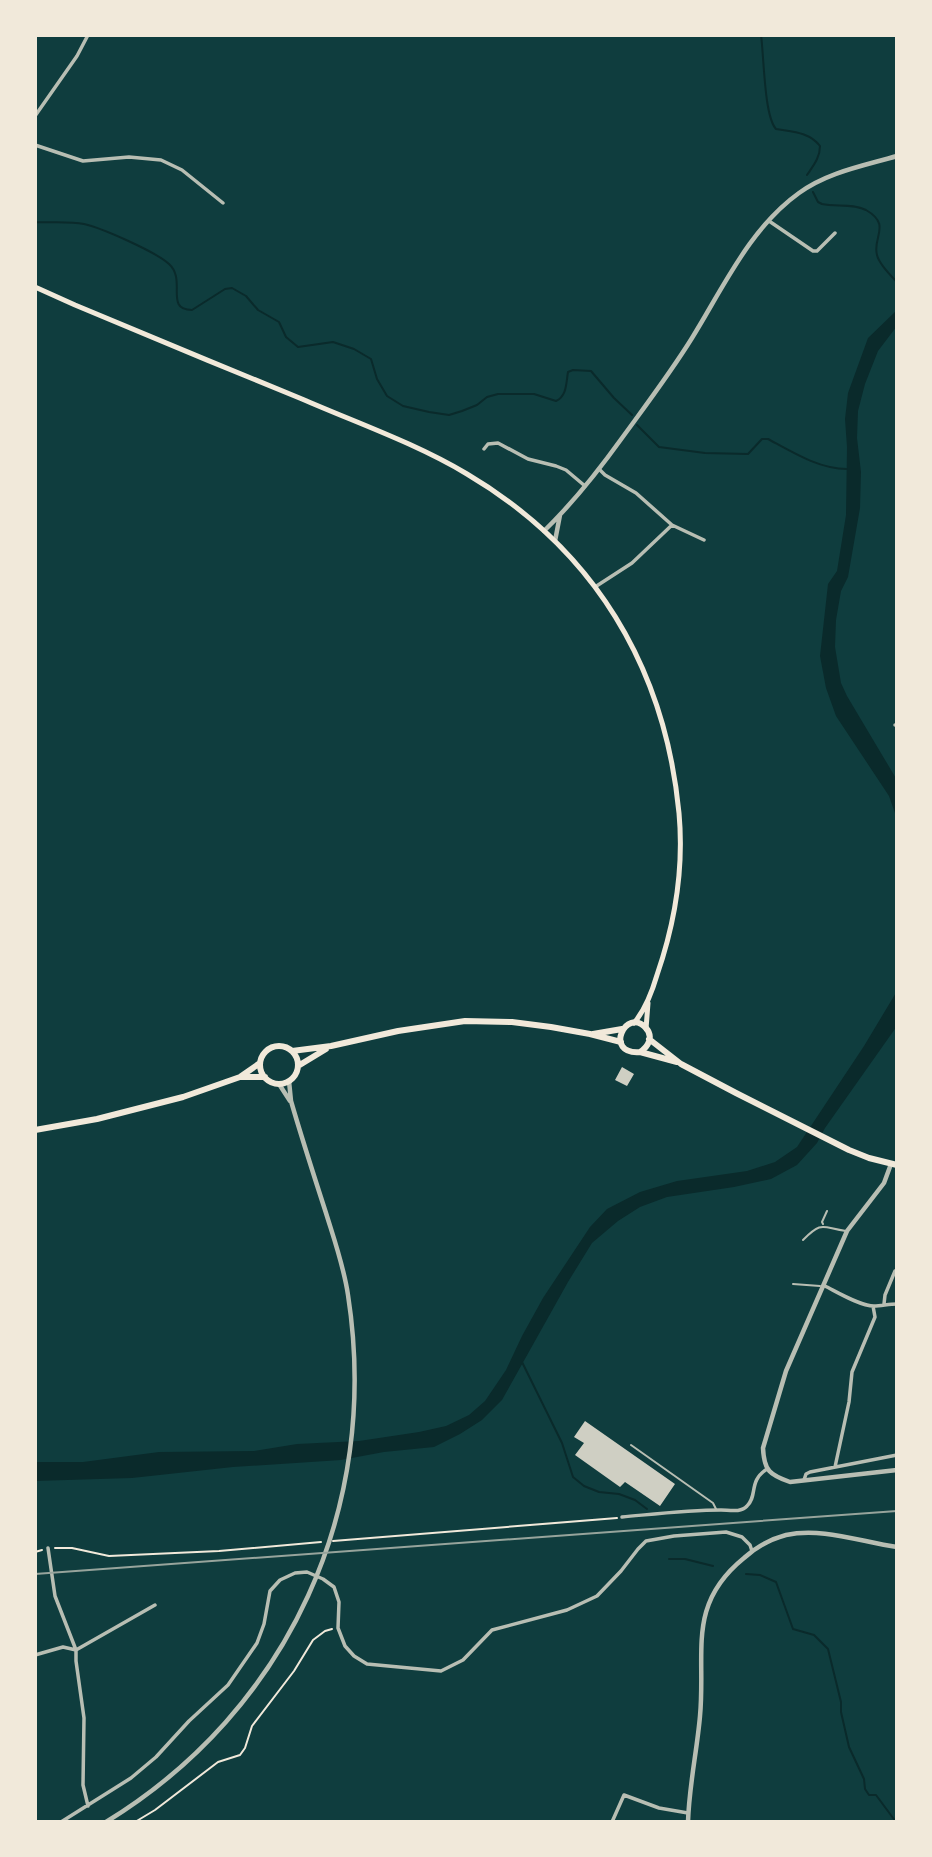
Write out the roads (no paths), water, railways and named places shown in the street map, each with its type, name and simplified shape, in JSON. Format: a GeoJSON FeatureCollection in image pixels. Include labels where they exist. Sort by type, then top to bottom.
{"type":"FeatureCollection","features":[{"type":"Feature","properties":{"kind":"main road"},"geometry":{"type":"LineString","coordinates":[[35,287],[413,446],[468,475],[544,531],[594,587],[623,629],[645,671],[669,743],[676,782],[680,825],[677,898],[664,956],[649,1000],[646,1028],[649,1039],[647,1046],[639,1052]]}},
{"type":"Feature","properties":{"kind":"main road"},"geometry":{"type":"LineString","coordinates":[[634,1023],[649,1000]]}},
{"type":"Feature","properties":{"kind":"main road"},"geometry":{"type":"LineString","coordinates":[[292,1051],[465,1021],[512,1022],[590,1034],[621,1042],[629,1051],[681,1064]]}},
{"type":"Feature","properties":{"kind":"main road"},"geometry":{"type":"LineString","coordinates":[[590,1034],[622,1029],[634,1023],[646,1028]]}},
{"type":"Feature","properties":{"kind":"main road"},"geometry":{"type":"LineString","coordinates":[[621,1042],[622,1029]]}},
{"type":"Feature","properties":{"kind":"main road"},"geometry":{"type":"LineString","coordinates":[[649,1039],[681,1064],[830,1141],[869,1158],[894,1164]]}},
{"type":"Feature","properties":{"kind":"main road"},"geometry":{"type":"LineString","coordinates":[[273,1046],[283,1046],[292,1051],[296,1055],[298,1066],[294,1077],[279,1084],[269,1081],[260,1068],[264,1053],[273,1046]]}},
{"type":"Feature","properties":{"kind":"main road"},"geometry":{"type":"LineString","coordinates":[[298,1066],[331,1046]]}},
{"type":"Feature","properties":{"kind":"main road"},"geometry":{"type":"LineString","coordinates":[[35,1130],[97,1119],[183,1097],[240,1077],[260,1063]]}},
{"type":"Feature","properties":{"kind":"main road"},"geometry":{"type":"LineString","coordinates":[[240,1077],[265,1077]]}},
{"type":"Feature","properties":{"kind":"street"},"geometry":{"type":"LineString","coordinates":[[35,116],[77,56],[88,35]]}},
{"type":"Feature","properties":{"kind":"street"},"geometry":{"type":"LineString","coordinates":[[35,145],[83,161],[129,157],[161,160],[182,170],[223,203]]}},
{"type":"Feature","properties":{"kind":"street"},"geometry":{"type":"LineString","coordinates":[[544,531],[599,469],[633,424],[676,363],[746,251],[769,221],[790,200],[815,183],[855,167],[897,156]]}},
{"type":"Feature","properties":{"kind":"street"},"geometry":{"type":"LineString","coordinates":[[769,221],[813,251],[817,251],[835,233]]}},
{"type":"Feature","properties":{"kind":"street"},"geometry":{"type":"LineString","coordinates":[[484,449],[492,442],[498,443],[528,459],[565,470],[584,486]]}},
{"type":"Feature","properties":{"kind":"street"},"geometry":{"type":"LineString","coordinates":[[599,469],[636,493],[672,525],[704,540]]}},
{"type":"Feature","properties":{"kind":"street"},"geometry":{"type":"LineString","coordinates":[[555,541],[560,513]]}},
{"type":"Feature","properties":{"kind":"street"},"geometry":{"type":"LineString","coordinates":[[594,587],[632,563],[672,525]]}},
{"type":"Feature","properties":{"kind":"street"},"geometry":{"type":"LineString","coordinates":[[106,1822],[167,1779],[194,1756],[220,1730],[264,1675],[308,1597],[326,1551],[342,1496],[353,1430],[355,1371],[348,1293],[334,1238],[291,1101],[289,1081]]}},
{"type":"Feature","properties":{"kind":"street"},"geometry":{"type":"LineString","coordinates":[[279,1084],[291,1101]]}},
{"type":"Feature","properties":{"kind":"street"},"geometry":{"type":"LineString","coordinates":[[894,1164],[884,1183],[847,1231],[789,1364],[763,1448],[767,1469],[790,1482],[897,1470]]}},
{"type":"Feature","properties":{"kind":"street"},"geometry":{"type":"LineString","coordinates":[[884,1304],[895,1271]]}},
{"type":"Feature","properties":{"kind":"street"},"geometry":{"type":"LineString","coordinates":[[825,1286],[873,1307],[897,1304]]}},
{"type":"Feature","properties":{"kind":"street"},"geometry":{"type":"LineString","coordinates":[[835,1467],[849,1402],[852,1372],[875,1317],[873,1307]]}},
{"type":"Feature","properties":{"kind":"street"},"geometry":{"type":"LineString","coordinates":[[803,1482],[806,1474],[897,1455]]}},
{"type":"Feature","properties":{"kind":"street"},"geometry":{"type":"LineString","coordinates":[[622,1517],[739,1510],[750,1503],[758,1474],[767,1469]]}},
{"type":"Feature","properties":{"kind":"street"},"geometry":{"type":"LineString","coordinates":[[61,1822],[118,1787],[156,1757],[189,1721],[228,1685],[257,1643],[264,1625],[270,1591],[279,1580],[295,1573],[307,1572],[334,1587],[339,1602],[338,1628],[345,1646],[354,1656],[367,1664],[441,1671],[463,1660],[492,1630],[567,1610],[597,1596],[646,1541],[726,1532],[742,1537],[752,1551]]}},
{"type":"Feature","properties":{"kind":"street"},"geometry":{"type":"LineString","coordinates":[[688,1822],[701,1706],[701,1633],[707,1604],[717,1586],[734,1565],[752,1551],[785,1535],[806,1533],[836,1536],[897,1547]]}},
{"type":"Feature","properties":{"kind":"street"},"geometry":{"type":"LineString","coordinates":[[47,1548],[55,1596],[76,1650],[83,1718],[83,1785],[88,1806]]}},
{"type":"Feature","properties":{"kind":"street"},"geometry":{"type":"LineString","coordinates":[[35,1655],[63,1647],[76,1650],[155,1605]]}},
{"type":"Feature","properties":{"kind":"street"},"geometry":{"type":"LineString","coordinates":[[612,1822],[624,1795],[659,1808],[688,1812]]}},
{"type":"Feature","properties":{"kind":"lane"},"geometry":{"type":"LineString","coordinates":[[824,1225],[822,1222],[827,1211]]}},
{"type":"Feature","properties":{"kind":"lane"},"geometry":{"type":"LineString","coordinates":[[803,1240],[815,1228],[824,1225],[847,1231]]}},
{"type":"Feature","properties":{"kind":"lane"},"geometry":{"type":"LineString","coordinates":[[793,1284],[825,1286]]}},
{"type":"Feature","properties":{"kind":"lane"},"geometry":{"type":"LineString","coordinates":[[631,1446],[713,1503],[715,1510]]}},
{"type":"Feature","properties":{"kind":"water"},"geometry":{"type":"Polygon","coordinates":[[[897,310],[897,326],[878,351],[858,411],[860,508],[848,577],[841,591],[835,647],[841,683],[847,696],[897,780],[897,819],[889,796],[836,716],[826,688],[820,656],[828,584],[837,571],[846,515],[845,419],[848,393],[868,338],[897,310]]]}},
{"type":"Feature","properties":{"kind":"water"},"geometry":{"type":"Polygon","coordinates":[[[897,991],[897,1026],[817,1143],[797,1165],[771,1179],[667,1197],[640,1207],[618,1221],[592,1243],[502,1400],[482,1420],[460,1434],[434,1447],[341,1460],[233,1467],[132,1478],[35,1481],[35,1462],[83,1462],[159,1452],[254,1451],[297,1444],[359,1441],[446,1426],[469,1415],[485,1401],[506,1370],[543,1298],[590,1227],[607,1209],[640,1192],[677,1181],[747,1171],[775,1162],[797,1147],[897,991]]]}},
{"type":"Feature","properties":{"kind":"waterway"},"geometry":{"type":"LineString","coordinates":[[761,35],[772,122],[776,129],[806,135],[820,146],[817,158],[807,175]]}},
{"type":"Feature","properties":{"kind":"waterway"},"geometry":{"type":"LineString","coordinates":[[813,192],[822,204],[856,207],[874,216],[880,226],[876,249],[878,258],[897,282]]}},
{"type":"Feature","properties":{"kind":"waterway"},"geometry":{"type":"LineString","coordinates":[[35,222],[92,226],[153,253],[174,271],[177,300],[184,309],[192,310],[225,289],[232,288],[246,296],[258,310],[279,322],[286,337],[298,347],[333,342],[354,349],[371,359],[377,379],[387,396],[403,406],[449,415],[498,394],[534,394],[556,401],[564,393],[568,372],[573,370],[591,371],[632,415]]}},
{"type":"Feature","properties":{"kind":"waterway"},"geometry":{"type":"LineString","coordinates":[[637,425],[659,447],[705,453],[748,454],[762,439],[768,439],[816,463],[847,469]]}},
{"type":"Feature","properties":{"kind":"waterway"},"geometry":{"type":"LineString","coordinates":[[522,1362],[562,1443],[573,1477],[584,1486],[599,1492],[619,1494],[635,1500],[647,1509]]}},
{"type":"Feature","properties":{"kind":"waterway"},"geometry":{"type":"LineString","coordinates":[[669,1559],[685,1559],[713,1566]]}},
{"type":"Feature","properties":{"kind":"waterway"},"geometry":{"type":"LineString","coordinates":[[746,1574],[760,1575],[776,1582],[793,1629],[814,1635],[828,1649],[849,1747],[864,1779],[865,1789],[869,1795],[876,1795],[896,1822]]}},
{"type":"Feature","properties":{"kind":"railway"},"geometry":{"type":"LineString","coordinates":[[35,1574],[897,1511]]}}]}
